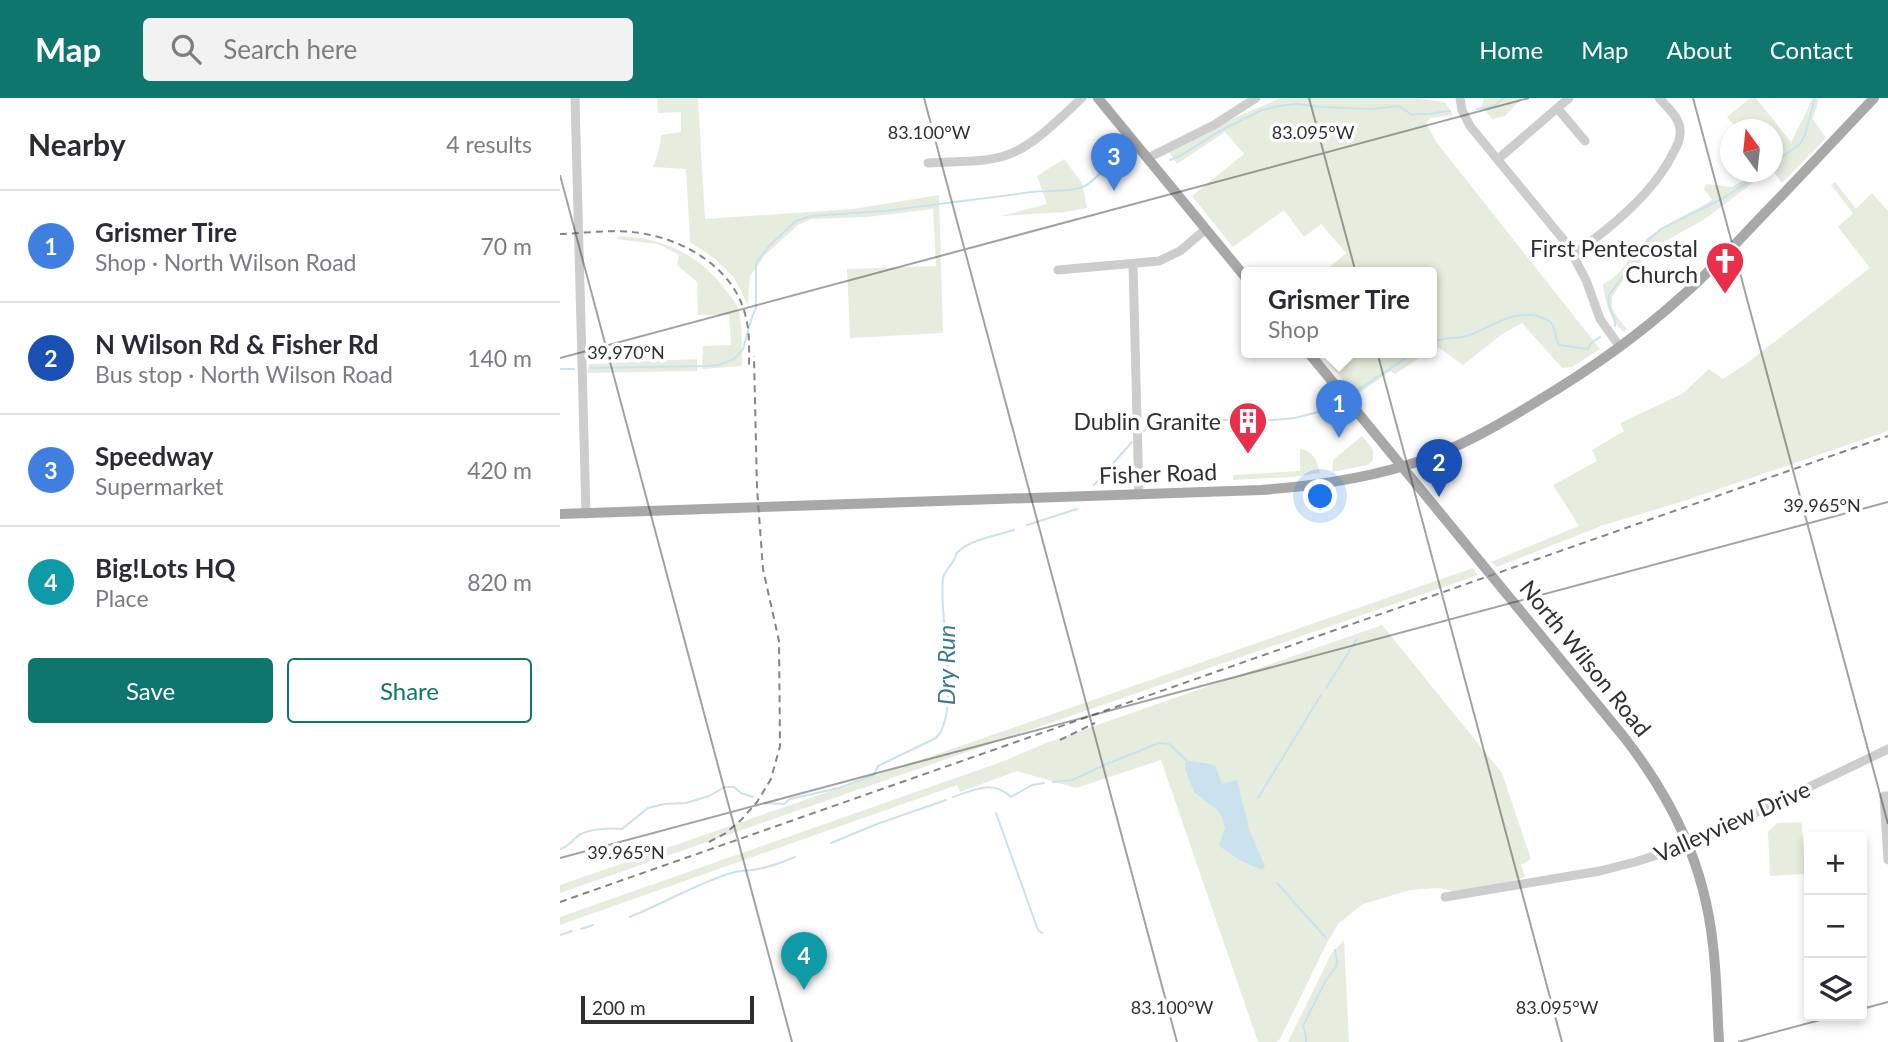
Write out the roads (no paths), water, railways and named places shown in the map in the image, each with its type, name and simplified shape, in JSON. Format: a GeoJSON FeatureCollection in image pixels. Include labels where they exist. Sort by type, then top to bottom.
{"type":"FeatureCollection","features":[{"type":"Feature","properties":{"kind":"main road"},"geometry":{"type":"LineString","coordinates":[[1098,98],[1241,272]]}},
{"type":"Feature","properties":{"kind":"main road","name":"Fisher Road"},"geometry":{"type":"LineString","coordinates":[[560,514],[1294,488],[1402,466],[1442,452],[1510,418],[1620,346],[1682,297],[1715,265],[1874,98]]}},
{"type":"Feature","properties":{"kind":"main road","name":"North Wilson Road"},"geometry":{"type":"LineString","coordinates":[[1313,358],[1643,762],[1672,808],[1689,845],[1710,923],[1719,1042]]}},
{"type":"Feature","properties":{"kind":"street"},"geometry":{"type":"LineString","coordinates":[[575,98],[586,514]]}},
{"type":"Feature","properties":{"kind":"street"},"geometry":{"type":"LineString","coordinates":[[928,163],[999,157],[1014,152],[1054,124],[1083,98]]}},
{"type":"Feature","properties":{"kind":"street"},"geometry":{"type":"LineString","coordinates":[[1148,158],[1214,125],[1256,98]]}},
{"type":"Feature","properties":{"kind":"street"},"geometry":{"type":"LineString","coordinates":[[1460,98],[1462,110],[1471,126],[1573,254],[1600,319],[1620,346]]}},
{"type":"Feature","properties":{"kind":"street"},"geometry":{"type":"LineString","coordinates":[[1497,159],[1569,98]]}},
{"type":"Feature","properties":{"kind":"street"},"geometry":{"type":"LineString","coordinates":[[1573,254],[1601,234],[1646,192],[1666,168],[1681,133],[1679,124],[1659,98]]}},
{"type":"Feature","properties":{"kind":"street"},"geometry":{"type":"LineString","coordinates":[[1558,109],[1585,141]]}},
{"type":"Feature","properties":{"kind":"street"},"geometry":{"type":"LineString","coordinates":[[1058,270],[1153,263],[1180,251],[1206,229]]}},
{"type":"Feature","properties":{"kind":"street"},"geometry":{"type":"LineString","coordinates":[[1133,265],[1139,495]]}},
{"type":"Feature","properties":{"kind":"street","name":"Valleyview Drive"},"geometry":{"type":"LineString","coordinates":[[1445,897],[1615,867],[1689,845],[1888,749]]}},
{"type":"Feature","properties":{"kind":"street"},"geometry":{"type":"LineString","coordinates":[[1888,796],[1884,796],[1888,860]]}},
{"type":"Feature","properties":{"kind":"water"},"geometry":{"type":"Polygon","coordinates":[[[1186,760],[1215,765],[1222,784],[1237,780],[1250,832],[1265,866],[1262,870],[1241,861],[1219,846],[1225,828],[1221,815],[1194,792],[1185,769],[1186,760]]]}},
{"type":"Feature","properties":{"kind":"waterway"},"geometry":{"type":"LineString","coordinates":[[1477,109],[1494,106],[1504,98]]}},
{"type":"Feature","properties":{"kind":"waterway","name":"Dry Run"},"geometry":{"type":"LineString","coordinates":[[1783,156],[1800,144],[1805,135],[1815,98]]}},
{"type":"Feature","properties":{"kind":"waterway"},"geometry":{"type":"LineString","coordinates":[[1170,160],[1262,110],[1279,106],[1297,104],[1372,109],[1399,106],[1412,115],[1450,111]]}},
{"type":"Feature","properties":{"kind":"waterway"},"geometry":{"type":"LineString","coordinates":[[591,368],[705,366],[719,365],[734,359],[743,349],[756,308],[756,263],[769,246],[796,221],[811,216],[884,211],[1080,188],[1103,172]]}},
{"type":"Feature","properties":{"kind":"waterway","name":"Dry Run"},"geometry":{"type":"LineString","coordinates":[[1615,326],[1609,295],[1647,241],[1661,229],[1722,199],[1748,182]]}},
{"type":"Feature","properties":{"kind":"waterway","name":"Dry Run"},"geometry":{"type":"LineString","coordinates":[[1437,341],[1470,335],[1506,319],[1524,315],[1534,315],[1550,322],[1559,345],[1588,349],[1591,343],[1600,337]]}},
{"type":"Feature","properties":{"kind":"waterway","name":"Dry Run"},"geometry":{"type":"LineString","coordinates":[[1358,390],[1406,358]]}},
{"type":"Feature","properties":{"kind":"waterway"},"geometry":{"type":"LineString","coordinates":[[560,369],[574,369]]}},
{"type":"Feature","properties":{"kind":"waterway","name":"Dry Run"},"geometry":{"type":"LineString","coordinates":[[1144,431],[1150,425],[1165,420],[1273,420],[1295,418],[1334,408]]}},
{"type":"Feature","properties":{"kind":"waterway","name":"Dry Run"},"geometry":{"type":"LineString","coordinates":[[1094,485],[1132,442]]}},
{"type":"Feature","properties":{"kind":"waterway","name":"Dry Run"},"geometry":{"type":"LineString","coordinates":[[1027,525],[1077,509]]}},
{"type":"Feature","properties":{"kind":"waterway","name":"Dry Run"},"geometry":{"type":"LineString","coordinates":[[765,803],[784,804],[790,799],[839,788],[874,775],[878,766],[936,738],[944,725],[947,707],[942,595],[944,575],[963,547],[1014,530]]}},
{"type":"Feature","properties":{"kind":"waterway"},"geometry":{"type":"LineString","coordinates":[[1326,688],[1357,639]]}},
{"type":"Feature","properties":{"kind":"waterway"},"geometry":{"type":"LineString","coordinates":[[1258,798],[1321,695]]}},
{"type":"Feature","properties":{"kind":"waterway"},"geometry":{"type":"LineString","coordinates":[[1053,782],[1072,780],[1159,743],[1169,744],[1186,760]]}},
{"type":"Feature","properties":{"kind":"waterway"},"geometry":{"type":"LineString","coordinates":[[953,797],[990,787],[997,788],[1011,797],[1032,785],[1044,783]]}},
{"type":"Feature","properties":{"kind":"waterway","name":"Dry Run"},"geometry":{"type":"LineString","coordinates":[[560,849],[589,831],[622,829],[648,808],[686,803],[709,796],[725,787],[734,787],[753,797]]}},
{"type":"Feature","properties":{"kind":"waterway"},"geometry":{"type":"LineString","coordinates":[[831,843],[946,800]]}},
{"type":"Feature","properties":{"kind":"waterway"},"geometry":{"type":"LineString","coordinates":[[996,813],[1038,930],[1042,933]]}},
{"type":"Feature","properties":{"kind":"waterway"},"geometry":{"type":"LineString","coordinates":[[630,917],[718,877],[768,867],[795,857]]}},
{"type":"Feature","properties":{"kind":"waterway"},"geometry":{"type":"LineString","coordinates":[[1277,883],[1326,938]]}},
{"type":"Feature","properties":{"kind":"waterway"},"geometry":{"type":"LineString","coordinates":[[581,929],[593,925]]}},
{"type":"Feature","properties":{"kind":"waterway"},"geometry":{"type":"LineString","coordinates":[[560,935],[572,931]]}},
{"type":"Feature","properties":{"kind":"waterway"},"geometry":{"type":"LineString","coordinates":[[1306,1042],[1303,1026],[1326,980],[1336,967],[1335,950]]}},
{"type":"Feature","properties":{"kind":"railway"},"geometry":{"type":"LineString","coordinates":[[560,234],[610,231],[640,233],[675,242],[707,260],[732,285],[741,301],[748,330],[749,367]]}},
{"type":"Feature","properties":{"kind":"railway"},"geometry":{"type":"LineString","coordinates":[[709,842],[726,833],[757,802],[771,779],[780,746],[779,641],[763,569],[757,488],[754,356]]}},
{"type":"Feature","properties":{"kind":"railway"},"geometry":{"type":"LineString","coordinates":[[560,902],[1888,436]]}},
{"type":"Feature","properties":{"kind":"railway"},"geometry":{"type":"LineString","coordinates":[[1060,740],[1095,723]]}},
{"type":"Feature","properties":{"kind":"place","name":"Speedway"},"geometry":{"type":"Point","coordinates":[1114,191]}},
{"type":"Feature","properties":{"kind":"place","name":"First Pentecostal Church"},"geometry":{"type":"Point","coordinates":[1725,295]}},
{"type":"Feature","properties":{"kind":"place","name":"Grismer Tire"},"geometry":{"type":"Point","coordinates":[1339,438]}},
{"type":"Feature","properties":{"kind":"place","name":"Dublin Granite"},"geometry":{"type":"Point","coordinates":[1248,455]}},
{"type":"Feature","properties":{"kind":"place","name":"N Wilson Rd & Fisher Rd"},"geometry":{"type":"Point","coordinates":[1439,497]}},
{"type":"Feature","properties":{"kind":"place","name":"Big!Lots HQ"},"geometry":{"type":"Point","coordinates":[804,990]}}]}
